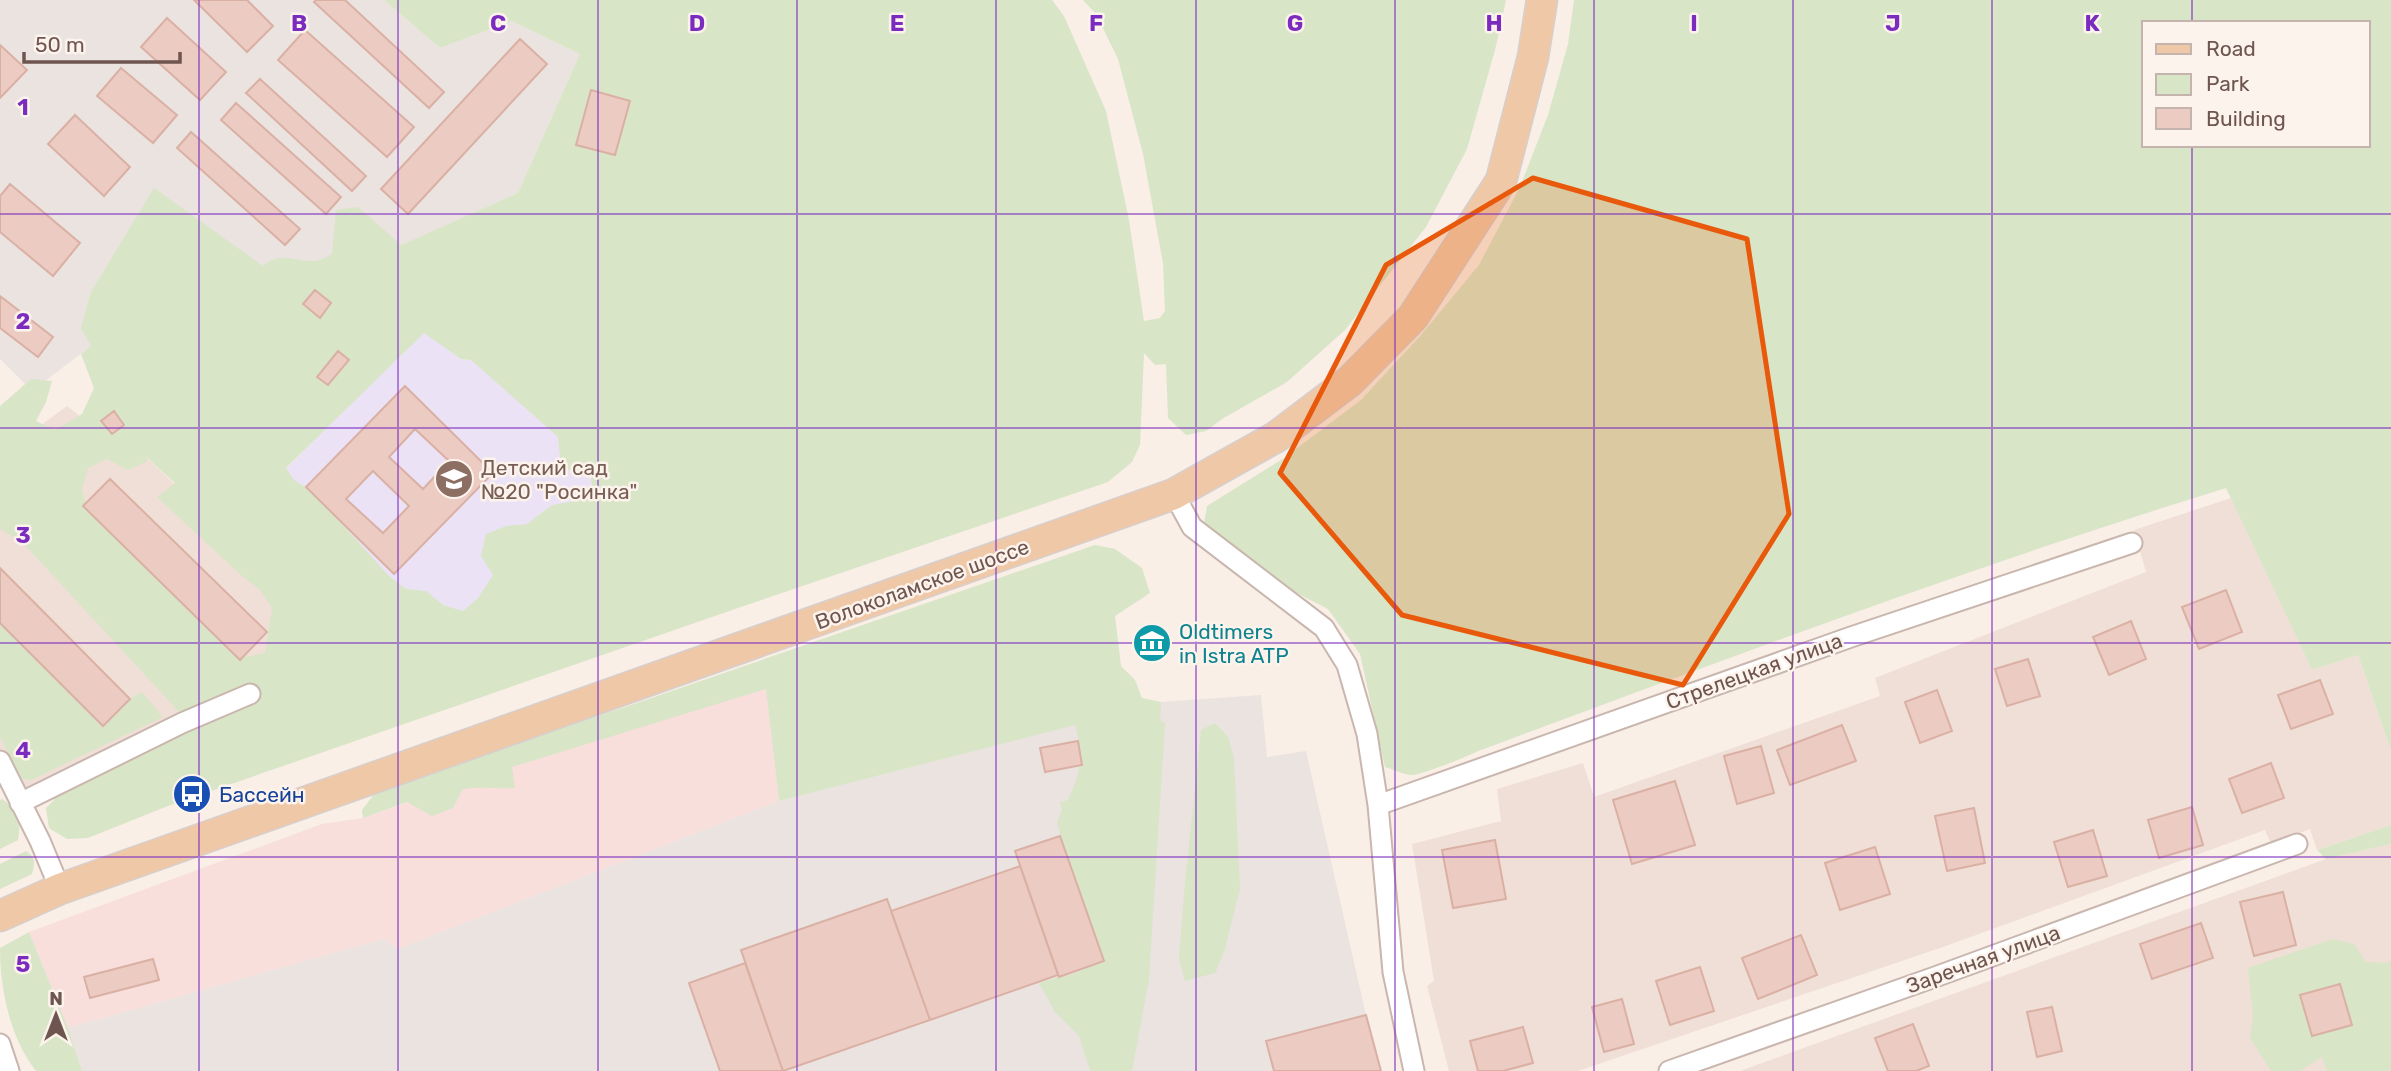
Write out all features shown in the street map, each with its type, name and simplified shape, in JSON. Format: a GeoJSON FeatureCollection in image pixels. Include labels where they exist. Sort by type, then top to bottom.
{"type":"FeatureCollection","features":[{"type":"Feature","properties":{"kind":"main road","name":"Волоколамское шоссе"},"geometry":{"type":"LineString","coordinates":[[0,916],[60,889],[1174,494],[1276,437],[1350,381],[1413,317],[1501,181],[1533,57],[1542,0]]}},
{"type":"Feature","properties":{"kind":"street"},"geometry":{"type":"LineString","coordinates":[[1174,494],[1192,527],[1324,628],[1347,665],[1367,734],[1378,805],[1393,972],[1414,1071]]}},
{"type":"Feature","properties":{"kind":"street","name":"Стрелецкая улица"},"geometry":{"type":"LineString","coordinates":[[1378,805],[1838,641],[2132,543]]}},
{"type":"Feature","properties":{"kind":"street"},"geometry":{"type":"LineString","coordinates":[[20,803],[182,723],[250,694]]}},
{"type":"Feature","properties":{"kind":"street"},"geometry":{"type":"LineString","coordinates":[[0,761],[40,841],[60,889]]}},
{"type":"Feature","properties":{"kind":"street","name":"Заречная улица"},"geometry":{"type":"LineString","coordinates":[[1669,1071],[2297,844]]}},
{"type":"Feature","properties":{"kind":"street"},"geometry":{"type":"LineString","coordinates":[[0,1044],[9,1071]]}},
{"type":"Feature","properties":{"kind":"highlighted area"},"geometry":{"type":"Polygon","coordinates":[[[1533,178],[1747,239],[1789,514],[1683,685],[1402,615],[1280,473],[1386,265],[1533,178]]]}},
{"type":"Feature","properties":{"kind":"shaded area"},"geometry":{"type":"Polygon","coordinates":[[[0,0],[384,0],[440,48],[512,21],[580,54],[518,193],[393,249],[91,346],[32,391],[0,359],[0,0]]]}},
{"type":"Feature","properties":{"kind":"shaded area","name":"Детский сад №20 \"Росинка\""},"geometry":{"type":"Polygon","coordinates":[[[424,332],[461,359],[537,366],[693,557],[514,654],[237,517],[424,332]]]}},
{"type":"Feature","properties":{"kind":"shaded area"},"geometry":{"type":"Polygon","coordinates":[[[67,406],[81,417],[134,446],[336,634],[60,794],[25,811],[0,761],[0,455],[67,406]]]}},
{"type":"Feature","properties":{"kind":"shaded area"},"geometry":{"type":"Polygon","coordinates":[[[2231,498],[2312,670],[2358,655],[2391,751],[2391,825],[2317,850],[2310,829],[2271,844],[2265,830],[1943,947],[1578,1071],[1449,1071],[1427,986],[1434,981],[1412,844],[1501,821],[1497,789],[1583,763],[1594,797],[1880,696],[1875,678],[2146,572],[2134,530],[2231,498]]]}},
{"type":"Feature","properties":{"kind":"shaded area"},"geometry":{"type":"Polygon","coordinates":[[[765,678],[779,801],[398,949],[384,939],[68,1028],[29,932],[322,824],[363,818],[765,678]]]}},
{"type":"Feature","properties":{"kind":"shaded area"},"geometry":{"type":"Polygon","coordinates":[[[1261,695],[1267,757],[1306,751],[1381,1071],[82,1071],[68,1028],[384,939],[398,949],[779,801],[1161,702],[1261,695]]]}},
{"type":"Feature","properties":{"kind":"shaded area"},"geometry":{"type":"Polygon","coordinates":[[[2391,844],[2391,1071],[1740,1071],[2326,859],[2391,844]]]}},
{"type":"Feature","properties":{"kind":"green space"},"geometry":{"type":"Polygon","coordinates":[[[384,0],[1052,0],[1064,16],[1106,111],[1129,220],[1144,321],[1160,318],[1165,311],[1163,263],[1143,154],[1118,59],[1096,14],[1083,0],[1506,0],[1467,149],[1426,227],[1345,330],[1287,382],[1206,431],[1186,435],[1168,418],[1166,364],[1155,365],[1144,353],[1140,445],[1132,462],[1108,482],[168,806],[88,838],[67,839],[49,828],[46,808],[54,800],[52,791],[181,714],[23,543],[0,529],[0,406],[31,379],[52,381],[46,402],[36,421],[55,430],[82,414],[94,388],[81,354],[91,346],[81,328],[91,292],[154,188],[263,266],[275,259],[314,261],[332,254],[336,210],[358,207],[401,245],[518,193],[580,54],[512,21],[440,48],[384,0]],[[424,333],[286,468],[294,480],[313,492],[389,576],[406,589],[426,591],[443,605],[463,611],[478,598],[493,575],[481,556],[486,534],[506,526],[527,524],[552,505],[593,498],[591,477],[561,467],[558,437],[471,360],[461,359],[424,333]],[[145,456],[148,461],[128,470],[107,459],[88,468],[82,489],[88,511],[246,657],[265,653],[272,608],[260,590],[157,497],[175,483],[145,456]]]}},
{"type":"Feature","properties":{"kind":"green space"},"geometry":{"type":"Polygon","coordinates":[[[1574,0],[2391,0],[2391,751],[2358,655],[2312,670],[2226,488],[2037,549],[1850,614],[1425,772],[1410,775],[1385,767],[1360,654],[1328,609],[1224,556],[1202,536],[1207,506],[1284,458],[1361,400],[1421,335],[1479,265],[1520,187],[1548,115],[1568,44],[1574,0]]]}},
{"type":"Feature","properties":{"kind":"green space"},"geometry":{"type":"Polygon","coordinates":[[[1095,545],[1115,549],[1142,568],[1150,593],[1115,616],[1121,666],[1135,680],[1142,698],[1161,702],[1160,720],[1165,723],[1149,979],[1132,1071],[1090,1071],[1079,1036],[1055,1012],[1039,983],[1084,969],[1095,957],[1100,946],[1087,928],[1057,822],[1062,810],[1060,802],[1068,800],[1079,771],[1080,746],[1075,725],[779,801],[766,689],[512,767],[515,788],[463,789],[453,808],[432,816],[407,802],[363,818],[362,810],[375,793],[393,783],[631,705],[1095,545]]]}},
{"type":"Feature","properties":{"kind":"green space"},"geometry":{"type":"Polygon","coordinates":[[[0,623],[102,726],[130,699],[142,692],[163,717],[31,780],[22,779],[0,737],[0,623]]]}},
{"type":"Feature","properties":{"kind":"green space"},"geometry":{"type":"Polygon","coordinates":[[[1215,723],[1228,737],[1234,758],[1240,889],[1224,952],[1215,973],[1185,981],[1179,959],[1201,730],[1215,723]]]}},
{"type":"Feature","properties":{"kind":"green space"},"geometry":{"type":"Polygon","coordinates":[[[0,800],[16,812],[19,827],[18,840],[0,849],[0,800]]]}},
{"type":"Feature","properties":{"kind":"green space"},"geometry":{"type":"Polygon","coordinates":[[[2391,825],[2391,844],[2326,859],[2317,850],[2391,825]]]}},
{"type":"Feature","properties":{"kind":"green space"},"geometry":{"type":"Polygon","coordinates":[[[26,851],[34,861],[32,874],[0,889],[0,864],[26,851]]]}},
{"type":"Feature","properties":{"kind":"green space"},"geometry":{"type":"Polygon","coordinates":[[[29,932],[68,1028],[82,1071],[36,1071],[19,1044],[8,1012],[0,948],[29,932]]]}},
{"type":"Feature","properties":{"kind":"green space"},"geometry":{"type":"Polygon","coordinates":[[[2333,939],[2354,944],[2366,962],[2391,961],[2391,1071],[2327,1071],[2322,1057],[2300,1071],[2271,1071],[2250,1038],[2253,1016],[2248,968],[2333,939]]]}},
{"type":"Feature","properties":{"kind":"building"},"geometry":{"type":"Polygon","coordinates":[[[194,0],[247,0],[273,26],[247,52],[194,0]]]}},
{"type":"Feature","properties":{"kind":"building"},"geometry":{"type":"Polygon","coordinates":[[[345,0],[444,92],[429,108],[314,2],[345,0]]]}},
{"type":"Feature","properties":{"kind":"building"},"geometry":{"type":"Polygon","coordinates":[[[167,18],[226,72],[200,100],[141,47],[167,18]]]}},
{"type":"Feature","properties":{"kind":"building"},"geometry":{"type":"Polygon","coordinates":[[[305,30],[414,127],[387,157],[278,60],[305,30]]]}},
{"type":"Feature","properties":{"kind":"building"},"geometry":{"type":"Polygon","coordinates":[[[520,39],[547,64],[408,214],[381,189],[520,39]]]}},
{"type":"Feature","properties":{"kind":"building"},"geometry":{"type":"Polygon","coordinates":[[[0,45],[27,70],[0,98],[0,45]]]}},
{"type":"Feature","properties":{"kind":"building"},"geometry":{"type":"Polygon","coordinates":[[[121,68],[177,115],[153,143],[97,96],[121,68]]]}},
{"type":"Feature","properties":{"kind":"building"},"geometry":{"type":"Polygon","coordinates":[[[260,79],[366,176],[352,191],[246,93],[260,79]]]}},
{"type":"Feature","properties":{"kind":"building"},"geometry":{"type":"Polygon","coordinates":[[[591,90],[630,101],[615,155],[576,145],[591,90]]]}},
{"type":"Feature","properties":{"kind":"building"},"geometry":{"type":"Polygon","coordinates":[[[236,103],[341,197],[326,214],[221,120],[236,103]]]}},
{"type":"Feature","properties":{"kind":"building"},"geometry":{"type":"Polygon","coordinates":[[[75,115],[130,167],[104,196],[48,144],[75,115]]]}},
{"type":"Feature","properties":{"kind":"building"},"geometry":{"type":"Polygon","coordinates":[[[191,132],[300,229],[285,245],[177,148],[191,132]]]}},
{"type":"Feature","properties":{"kind":"building"},"geometry":{"type":"Polygon","coordinates":[[[10,184],[80,243],[53,276],[0,232],[0,196],[10,184]]]}},
{"type":"Feature","properties":{"kind":"building"},"geometry":{"type":"Polygon","coordinates":[[[315,290],[331,303],[320,318],[303,304],[315,290]]]}},
{"type":"Feature","properties":{"kind":"building"},"geometry":{"type":"Polygon","coordinates":[[[0,296],[53,337],[38,357],[0,328],[0,296]]]}},
{"type":"Feature","properties":{"kind":"building"},"geometry":{"type":"Polygon","coordinates":[[[338,351],[349,360],[328,385],[317,377],[338,351]]]}},
{"type":"Feature","properties":{"kind":"building"},"geometry":{"type":"Polygon","coordinates":[[[405,386],[493,473],[394,574],[306,487],[405,386]],[[415,429],[389,457],[423,489],[449,461],[415,429]],[[373,471],[346,499],[383,533],[409,506],[373,471]]]}},
{"type":"Feature","properties":{"kind":"building"},"geometry":{"type":"Polygon","coordinates":[[[114,411],[124,425],[112,434],[101,421],[114,411]]]}},
{"type":"Feature","properties":{"kind":"building"},"geometry":{"type":"Polygon","coordinates":[[[110,479],[267,632],[240,660],[83,506],[110,479]]]}},
{"type":"Feature","properties":{"kind":"building"},"geometry":{"type":"Polygon","coordinates":[[[0,568],[130,699],[103,726],[0,623],[0,568]]]}},
{"type":"Feature","properties":{"kind":"building"},"geometry":{"type":"Polygon","coordinates":[[[2226,590],[2242,632],[2199,649],[2182,607],[2226,590]]]}},
{"type":"Feature","properties":{"kind":"building"},"geometry":{"type":"Polygon","coordinates":[[[2131,621],[2146,659],[2109,675],[2093,637],[2131,621]]]}},
{"type":"Feature","properties":{"kind":"building"},"geometry":{"type":"Polygon","coordinates":[[[2028,659],[2040,696],[2007,706],[1995,669],[2028,659]]]}},
{"type":"Feature","properties":{"kind":"building"},"geometry":{"type":"Polygon","coordinates":[[[2320,680],[2333,714],[2291,729],[2278,695],[2320,680]]]}},
{"type":"Feature","properties":{"kind":"building"},"geometry":{"type":"Polygon","coordinates":[[[1937,690],[1952,731],[1920,743],[1905,702],[1937,690]]]}},
{"type":"Feature","properties":{"kind":"building"},"geometry":{"type":"Polygon","coordinates":[[[1842,725],[1856,761],[1790,785],[1777,750],[1842,725]]]}},
{"type":"Feature","properties":{"kind":"building"},"geometry":{"type":"Polygon","coordinates":[[[1078,741],[1082,765],[1045,772],[1040,748],[1078,741]]]}},
{"type":"Feature","properties":{"kind":"building"},"geometry":{"type":"Polygon","coordinates":[[[1761,746],[1774,793],[1737,804],[1724,756],[1761,746]]]}},
{"type":"Feature","properties":{"kind":"building"},"geometry":{"type":"Polygon","coordinates":[[[2271,763],[2284,798],[2242,813],[2229,779],[2271,763]]]}},
{"type":"Feature","properties":{"kind":"building"},"geometry":{"type":"Polygon","coordinates":[[[1675,781],[1695,845],[1632,864],[1613,800],[1675,781]]]}},
{"type":"Feature","properties":{"kind":"building"},"geometry":{"type":"Polygon","coordinates":[[[2192,807],[2203,845],[2159,858],[2148,820],[2192,807]]]}},
{"type":"Feature","properties":{"kind":"building"},"geometry":{"type":"Polygon","coordinates":[[[1974,808],[1985,863],[1947,871],[1935,816],[1974,808]]]}},
{"type":"Feature","properties":{"kind":"building"},"geometry":{"type":"Polygon","coordinates":[[[2093,830],[2107,876],[2068,887],[2054,842],[2093,830]]]}},
{"type":"Feature","properties":{"kind":"building"},"geometry":{"type":"Polygon","coordinates":[[[1060,836],[1104,961],[1059,977],[1015,851],[1060,836]]]}},
{"type":"Feature","properties":{"kind":"building"},"geometry":{"type":"Polygon","coordinates":[[[1495,840],[1506,899],[1453,908],[1442,850],[1495,840]]]}},
{"type":"Feature","properties":{"kind":"building"},"geometry":{"type":"Polygon","coordinates":[[[1875,847],[1890,894],[1840,910],[1825,863],[1875,847]]]}},
{"type":"Feature","properties":{"kind":"building"},"geometry":{"type":"Polygon","coordinates":[[[1020,866],[1058,975],[930,1020],[891,911],[1020,866]]]}},
{"type":"Feature","properties":{"kind":"building"},"geometry":{"type":"Polygon","coordinates":[[[2283,892],[2296,945],[2254,956],[2240,902],[2283,892]]]}},
{"type":"Feature","properties":{"kind":"building"},"geometry":{"type":"Polygon","coordinates":[[[887,899],[930,1020],[783,1071],[741,950],[887,899]]]}},
{"type":"Feature","properties":{"kind":"building"},"geometry":{"type":"Polygon","coordinates":[[[2201,923],[2213,958],[2152,979],[2140,944],[2201,923]]]}},
{"type":"Feature","properties":{"kind":"building"},"geometry":{"type":"Polygon","coordinates":[[[1801,935],[1817,975],[1758,999],[1742,958],[1801,935]]]}},
{"type":"Feature","properties":{"kind":"building"},"geometry":{"type":"Polygon","coordinates":[[[153,959],[159,980],[90,998],[84,977],[153,959]]]}},
{"type":"Feature","properties":{"kind":"building"},"geometry":{"type":"Polygon","coordinates":[[[745,963],[783,1071],[720,1071],[689,983],[745,963]]]}},
{"type":"Feature","properties":{"kind":"building"},"geometry":{"type":"Polygon","coordinates":[[[1700,967],[1714,1011],[1670,1025],[1656,981],[1700,967]]]}},
{"type":"Feature","properties":{"kind":"building"},"geometry":{"type":"Polygon","coordinates":[[[2340,984],[2352,1025],[2312,1036],[2300,995],[2340,984]]]}},
{"type":"Feature","properties":{"kind":"building"},"geometry":{"type":"Polygon","coordinates":[[[1622,999],[1634,1044],[1604,1052],[1592,1007],[1622,999]]]}},
{"type":"Feature","properties":{"kind":"building"},"geometry":{"type":"Polygon","coordinates":[[[2052,1007],[2062,1051],[2037,1057],[2027,1012],[2052,1007]]]}},
{"type":"Feature","properties":{"kind":"building"},"geometry":{"type":"Polygon","coordinates":[[[1366,1015],[1381,1071],[1274,1071],[1266,1041],[1366,1015]]]}},
{"type":"Feature","properties":{"kind":"building"},"geometry":{"type":"Polygon","coordinates":[[[1913,1024],[1929,1066],[1916,1071],[1888,1071],[1875,1038],[1913,1024]]]}},
{"type":"Feature","properties":{"kind":"building"},"geometry":{"type":"Polygon","coordinates":[[[1523,1027],[1533,1063],[1503,1071],[1478,1071],[1470,1041],[1523,1027]]]}},
{"type":"Feature","properties":{"kind":"place","name":"Детский сад №20 \"Росинка\""},"geometry":{"type":"Point","coordinates":[454,479]}},
{"type":"Feature","properties":{"kind":"place","name":"Oldtimers in Istra ATP"},"geometry":{"type":"Point","coordinates":[1152,643]}},
{"type":"Feature","properties":{"kind":"place","name":"Бассейн"},"geometry":{"type":"Point","coordinates":[192,794]}}]}
